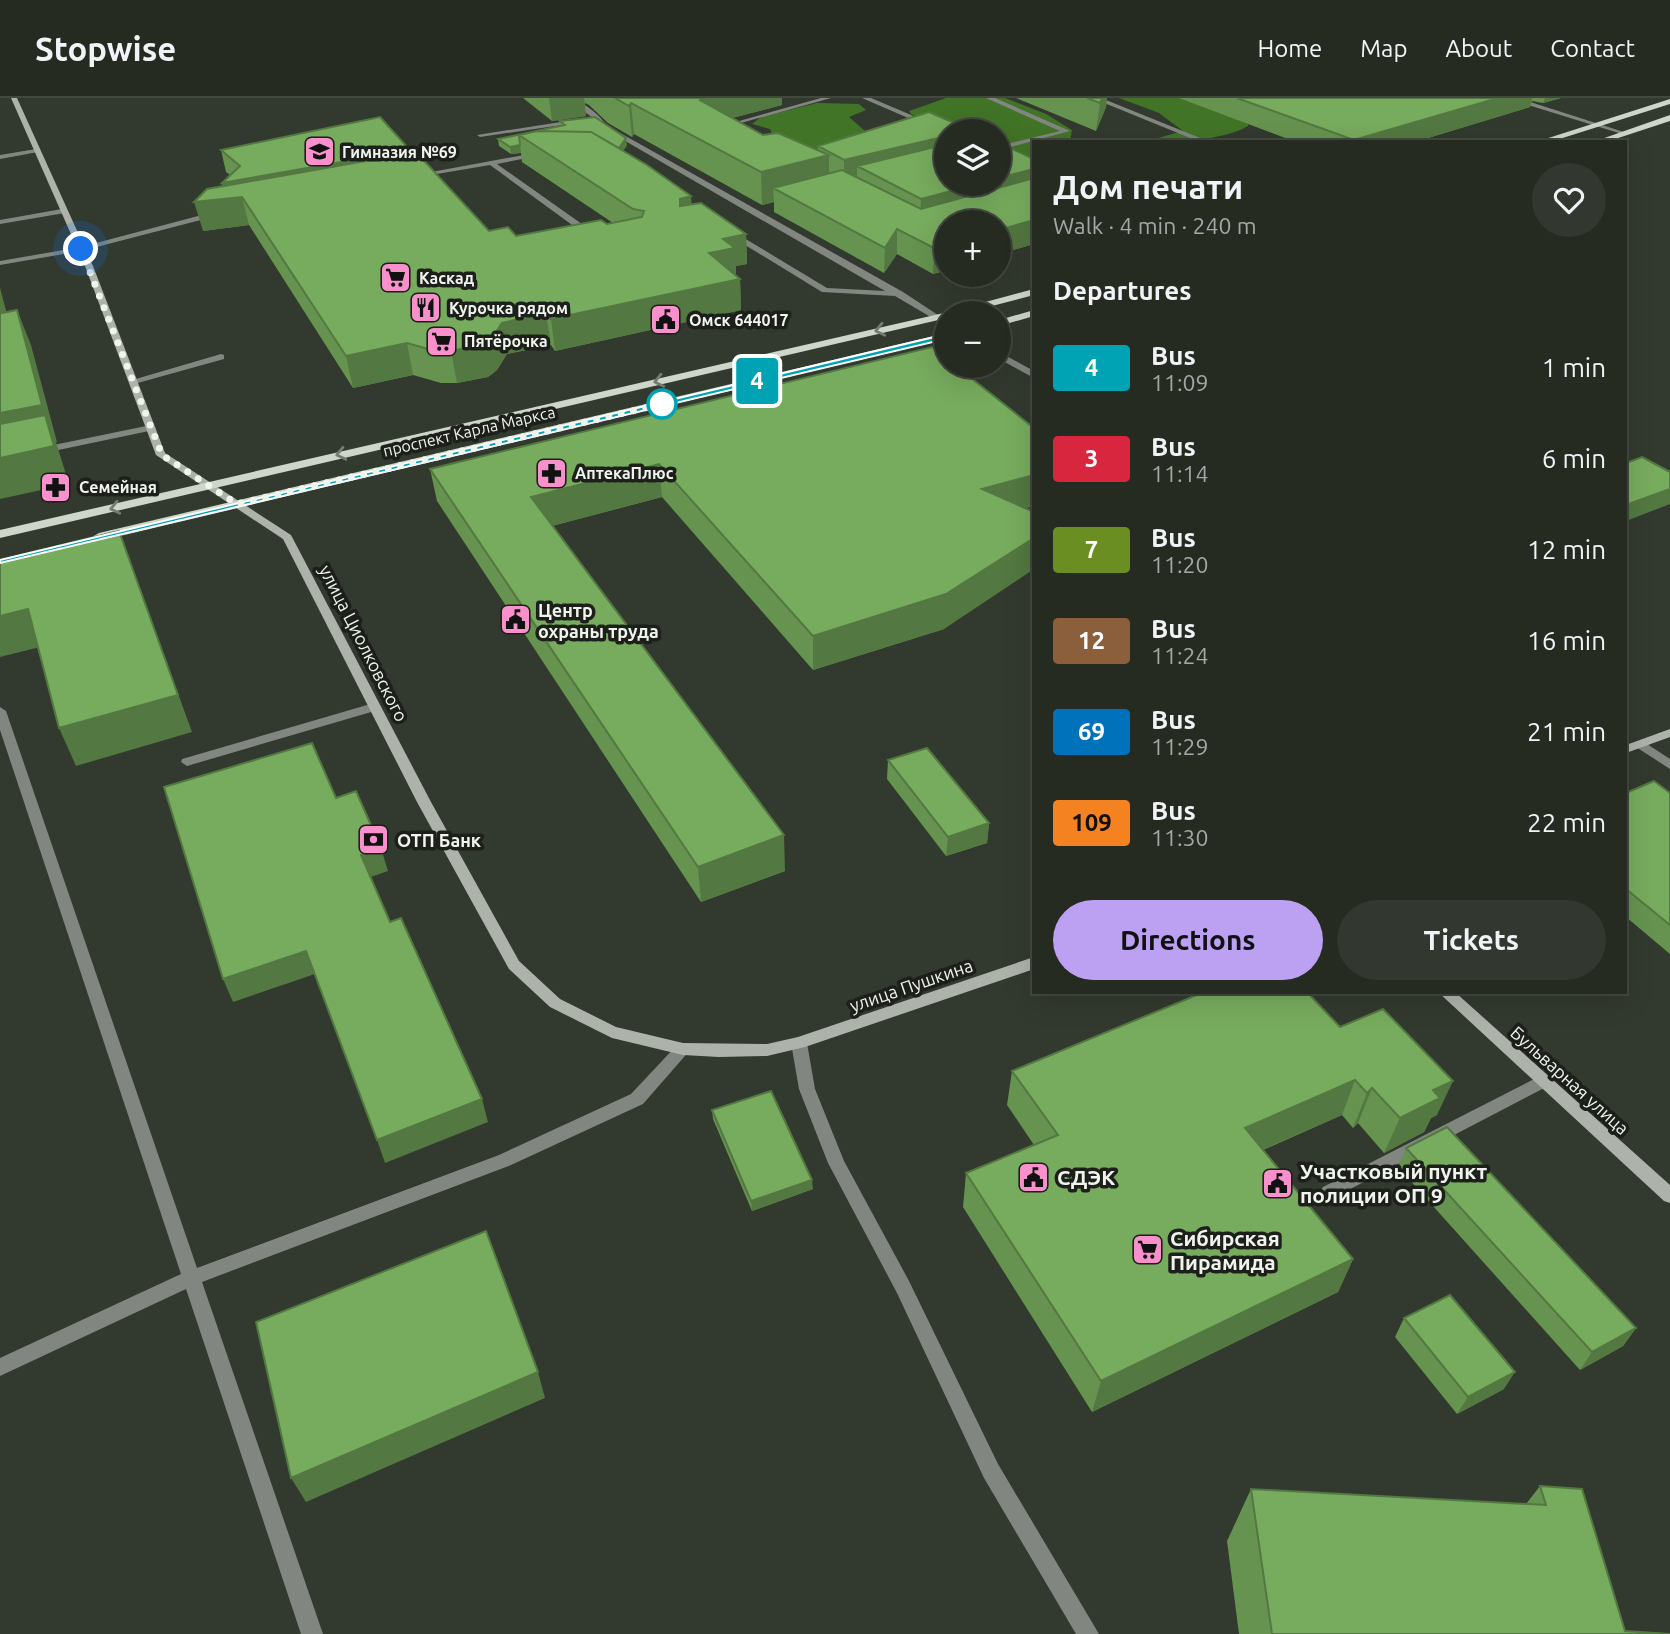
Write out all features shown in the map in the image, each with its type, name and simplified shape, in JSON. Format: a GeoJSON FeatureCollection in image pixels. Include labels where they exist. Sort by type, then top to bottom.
{"type":"FeatureCollection","features":[{"type":"Feature","properties":{"kind":"main road","name":"улица Циолковского"},"geometry":{"type":"LineString","coordinates":[[14,98],[81,249],[162,455],[287,537],[374,707],[514,965],[555,1003],[612,1032],[682,1049],[744,1051],[799,1043]]}},
{"type":"Feature","properties":{"kind":"main road"},"geometry":{"type":"LineString","coordinates":[[1546,140],[1670,101]]}},
{"type":"Feature","properties":{"kind":"main road"},"geometry":{"type":"LineString","coordinates":[[1603,140],[1670,118]]}},
{"type":"Feature","properties":{"kind":"main road"},"geometry":{"type":"LineString","coordinates":[[999,301],[1032,293]]}},
{"type":"Feature","properties":{"kind":"main road"},"geometry":{"type":"LineString","coordinates":[[1011,320],[1032,314]]}},
{"type":"Feature","properties":{"kind":"main road","name":"проспект Карла Маркса"},"geometry":{"type":"LineString","coordinates":[[0,534],[934,318]]}},
{"type":"Feature","properties":{"kind":"main road","name":"проспект Карла Маркса"},"geometry":{"type":"LineString","coordinates":[[87,539],[934,339]]}},
{"type":"Feature","properties":{"kind":"main road"},"geometry":{"type":"LineString","coordinates":[[1627,749],[1670,733]]}},
{"type":"Feature","properties":{"kind":"main road","name":"улица Пушкина"},"geometry":{"type":"LineString","coordinates":[[799,1043],[1032,964]]}},
{"type":"Feature","properties":{"kind":"main road","name":"Бульварная улица"},"geometry":{"type":"LineString","coordinates":[[1447,994],[1670,1196]]}},
{"type":"Feature","properties":{"kind":"street"},"geometry":{"type":"LineString","coordinates":[[568,98],[599,119],[603,126],[934,312]]}},
{"type":"Feature","properties":{"kind":"street"},"geometry":{"type":"LineString","coordinates":[[706,130],[828,98]]}},
{"type":"Feature","properties":{"kind":"street"},"geometry":{"type":"LineString","coordinates":[[865,98],[934,128]]}},
{"type":"Feature","properties":{"kind":"street"},"geometry":{"type":"LineString","coordinates":[[989,98],[1068,131],[1011,145]]}},
{"type":"Feature","properties":{"kind":"street"},"geometry":{"type":"LineString","coordinates":[[1095,98],[1201,140]]}},
{"type":"Feature","properties":{"kind":"street"},"geometry":{"type":"LineString","coordinates":[[1512,98],[1624,133]]}},
{"type":"Feature","properties":{"kind":"street"},"geometry":{"type":"LineString","coordinates":[[480,135],[599,119]]}},
{"type":"Feature","properties":{"kind":"street"},"geometry":{"type":"LineString","coordinates":[[649,152],[659,150]]}},
{"type":"Feature","properties":{"kind":"street"},"geometry":{"type":"LineString","coordinates":[[0,157],[36,151]]}},
{"type":"Feature","properties":{"kind":"street"},"geometry":{"type":"LineString","coordinates":[[410,177],[547,153]]}},
{"type":"Feature","properties":{"kind":"street"},"geometry":{"type":"LineString","coordinates":[[492,163],[603,243]]}},
{"type":"Feature","properties":{"kind":"street"},"geometry":{"type":"LineString","coordinates":[[754,212],[767,209]]}},
{"type":"Feature","properties":{"kind":"street"},"geometry":{"type":"LineString","coordinates":[[0,222],[62,211]]}},
{"type":"Feature","properties":{"kind":"street"},"geometry":{"type":"LineString","coordinates":[[0,263],[81,249],[224,212]]}},
{"type":"Feature","properties":{"kind":"street"},"geometry":{"type":"LineString","coordinates":[[725,231],[825,290],[900,294]]}},
{"type":"Feature","properties":{"kind":"street"},"geometry":{"type":"LineString","coordinates":[[134,381],[221,358]]}},
{"type":"Feature","properties":{"kind":"street"},"geometry":{"type":"LineString","coordinates":[[1011,362],[1032,374]]}},
{"type":"Feature","properties":{"kind":"street"},"geometry":{"type":"LineString","coordinates":[[23,454],[151,428]]}},
{"type":"Feature","properties":{"kind":"street"},"geometry":{"type":"LineString","coordinates":[[187,762],[374,707]]}},
{"type":"Feature","properties":{"kind":"street"},"geometry":{"type":"LineString","coordinates":[[0,711],[312,1634]]}},
{"type":"Feature","properties":{"kind":"street"},"geometry":{"type":"LineString","coordinates":[[1641,744],[1670,765]]}},
{"type":"Feature","properties":{"kind":"street"},"geometry":{"type":"LineString","coordinates":[[799,1043],[807,1089],[836,1163],[903,1287],[991,1471],[1088,1634]]}},
{"type":"Feature","properties":{"kind":"street"},"geometry":{"type":"LineString","coordinates":[[0,1367],[192,1278],[505,1160],[627,1104],[637,1099],[682,1049]]}},
{"type":"Feature","properties":{"kind":"street"},"geometry":{"type":"LineString","coordinates":[[1329,1192],[1542,1081]]}},
{"type":"Feature","properties":{"kind":"green space"},"geometry":{"type":"Polygon","coordinates":[[[946,98],[1005,98],[1046,114],[1072,130],[1070,140],[1032,140],[1032,162],[1011,155],[1011,119],[934,119],[934,124],[909,111],[946,98]]]}},
{"type":"Feature","properties":{"kind":"green space"},"geometry":{"type":"Polygon","coordinates":[[[1119,98],[1187,98],[1249,122],[1248,126],[1238,131],[1212,138],[1151,140],[1183,131],[1159,113],[1119,98]]]}},
{"type":"Feature","properties":{"kind":"green space"},"geometry":{"type":"Polygon","coordinates":[[[817,103],[859,104],[866,110],[849,117],[865,131],[901,145],[864,180],[773,136],[770,129],[752,124],[761,117],[817,103]]]}},
{"type":"Feature","properties":{"kind":"building"},"geometry":{"type":"Polygon","coordinates":[[[615,98],[701,98],[700,100],[763,135],[778,133],[829,155],[761,172],[631,103],[629,106],[615,98]]]}},
{"type":"Feature","properties":{"kind":"building"},"geometry":{"type":"Polygon","coordinates":[[[1087,98],[1102,98],[1100,103],[1087,98]]]}},
{"type":"Feature","properties":{"kind":"building"},"geometry":{"type":"Polygon","coordinates":[[[1237,98],[1498,98],[1354,140],[1237,98]]]}},
{"type":"Feature","properties":{"kind":"building"},"geometry":{"type":"Polygon","coordinates":[[[929,112],[945,119],[934,119],[934,139],[844,160],[818,146],[929,112]]]}},
{"type":"Feature","properties":{"kind":"building"},"geometry":{"type":"Polygon","coordinates":[[[380,117],[410,150],[222,183],[240,166],[221,150],[380,117]]]}},
{"type":"Feature","properties":{"kind":"building"},"geometry":{"type":"Polygon","coordinates":[[[595,117],[626,138],[619,148],[591,132],[537,131],[519,135],[520,145],[510,147],[498,139],[565,125],[560,121],[595,117]]]}},
{"type":"Feature","properties":{"kind":"building"},"geometry":{"type":"Polygon","coordinates":[[[537,131],[591,132],[647,165],[691,196],[680,199],[680,206],[701,203],[746,234],[723,239],[735,248],[709,253],[740,279],[551,319],[546,313],[502,323],[492,338],[482,345],[435,351],[407,343],[346,356],[242,197],[194,202],[207,189],[416,152],[489,231],[508,227],[516,236],[601,220],[607,224],[642,217],[644,211],[633,209],[519,135],[537,131]]]}},
{"type":"Feature","properties":{"kind":"building"},"geometry":{"type":"Polygon","coordinates":[[[934,147],[934,196],[921,199],[857,166],[934,147]]]}},
{"type":"Feature","properties":{"kind":"building"},"geometry":{"type":"Polygon","coordinates":[[[1011,148],[1032,158],[1032,170],[1011,175],[1011,148]]]}},
{"type":"Feature","properties":{"kind":"building"},"geometry":{"type":"Polygon","coordinates":[[[842,170],[921,209],[968,196],[1011,196],[1011,184],[1032,179],[1032,221],[1011,227],[1011,210],[934,210],[934,248],[897,229],[885,248],[773,188],[842,170]]]}},
{"type":"Feature","properties":{"kind":"building"},"geometry":{"type":"Polygon","coordinates":[[[0,306],[2,313],[17,310],[42,405],[0,413],[0,306]]]}},
{"type":"Feature","properties":{"kind":"building"},"geometry":{"type":"Polygon","coordinates":[[[932,347],[934,378],[971,378],[1032,426],[1032,476],[982,489],[1032,511],[1032,539],[946,594],[813,636],[659,464],[531,497],[784,835],[698,867],[430,469],[932,347]]]}},
{"type":"Feature","properties":{"kind":"building"},"geometry":{"type":"Polygon","coordinates":[[[45,415],[54,446],[0,458],[0,424],[45,415]]]}},
{"type":"Feature","properties":{"kind":"building"},"geometry":{"type":"Polygon","coordinates":[[[1642,457],[1670,472],[1670,489],[1627,505],[1627,463],[1642,457]]]}},
{"type":"Feature","properties":{"kind":"building"},"geometry":{"type":"Polygon","coordinates":[[[119,531],[178,695],[59,728],[28,609],[0,616],[0,560],[119,531]]]}},
{"type":"Feature","properties":{"kind":"building"},"geometry":{"type":"Polygon","coordinates":[[[312,743],[336,798],[356,791],[381,848],[361,855],[390,922],[401,918],[482,1099],[377,1140],[306,951],[223,979],[164,787],[312,743]]]}},
{"type":"Feature","properties":{"kind":"building"},"geometry":{"type":"Polygon","coordinates":[[[927,748],[989,823],[948,837],[888,760],[927,748]]]}},
{"type":"Feature","properties":{"kind":"building"},"geometry":{"type":"Polygon","coordinates":[[[1654,781],[1670,793],[1670,925],[1627,890],[1627,793],[1654,781]]]}},
{"type":"Feature","properties":{"kind":"building","name":"Сибирская Пирамида"},"geometry":{"type":"Polygon","coordinates":[[[1199,994],[1309,994],[1340,1027],[1383,1009],[1453,1081],[1433,1090],[1440,1098],[1400,1118],[1372,1088],[1367,1093],[1355,1080],[1245,1128],[1353,1259],[1101,1381],[966,1173],[1058,1135],[1012,1071],[1199,994]]]}},
{"type":"Feature","properties":{"kind":"building"},"geometry":{"type":"Polygon","coordinates":[[[771,1091],[812,1180],[751,1201],[712,1110],[771,1091]]]}},
{"type":"Feature","properties":{"kind":"building"},"geometry":{"type":"Polygon","coordinates":[[[1447,1127],[1636,1328],[1592,1352],[1406,1148],[1447,1127]]]}},
{"type":"Feature","properties":{"kind":"building"},"geometry":{"type":"Polygon","coordinates":[[[486,1231],[538,1372],[291,1478],[256,1322],[486,1231]]]}},
{"type":"Feature","properties":{"kind":"building"},"geometry":{"type":"Polygon","coordinates":[[[1450,1295],[1515,1372],[1468,1397],[1404,1318],[1450,1295]]]}},
{"type":"Feature","properties":{"kind":"building"},"geometry":{"type":"Polygon","coordinates":[[[1540,1486],[1582,1489],[1625,1631],[1670,1634],[1272,1634],[1251,1489],[1546,1505],[1540,1486]]]}},
{"type":"Feature","properties":{"kind":"bus line","name":"4"},"geometry":{"type":"LineString","coordinates":[[0,560],[934,339]]}},
{"type":"Feature","properties":{"kind":"place","name":"Гимназия №69"},"geometry":{"type":"Point","coordinates":[319,152]}},
{"type":"Feature","properties":{"kind":"place","name":"Каскад"},"geometry":{"type":"Point","coordinates":[396,278]}},
{"type":"Feature","properties":{"kind":"place","name":"Курочка рядом"},"geometry":{"type":"Point","coordinates":[426,308]}},
{"type":"Feature","properties":{"kind":"place","name":"Омск 644017"},"geometry":{"type":"Point","coordinates":[666,320]}},
{"type":"Feature","properties":{"kind":"place","name":"Пятёрочка"},"geometry":{"type":"Point","coordinates":[441,341]}},
{"type":"Feature","properties":{"kind":"place","name":"АптекаПлюс"},"geometry":{"type":"Point","coordinates":[552,473]}},
{"type":"Feature","properties":{"kind":"place","name":"Семейная"},"geometry":{"type":"Point","coordinates":[56,487]}},
{"type":"Feature","properties":{"kind":"place","name":"Центр охраны труда"},"geometry":{"type":"Point","coordinates":[515,620]}},
{"type":"Feature","properties":{"kind":"place","name":"ОТП Банк"},"geometry":{"type":"Point","coordinates":[374,840]}},
{"type":"Feature","properties":{"kind":"place","name":"СДЭК"},"geometry":{"type":"Point","coordinates":[1034,1177]}},
{"type":"Feature","properties":{"kind":"place","name":"Участковый пункт полиции ОП 9"},"geometry":{"type":"Point","coordinates":[1277,1183]}},
{"type":"Feature","properties":{"kind":"place","name":"Сибирская Пирамида"},"geometry":{"type":"Point","coordinates":[1147,1250]}},
{"type":"Feature","properties":{"kind":"route"},"geometry":{"type":"LineString","coordinates":[[81,249],[162,455],[237,504],[662,404]]}}]}
